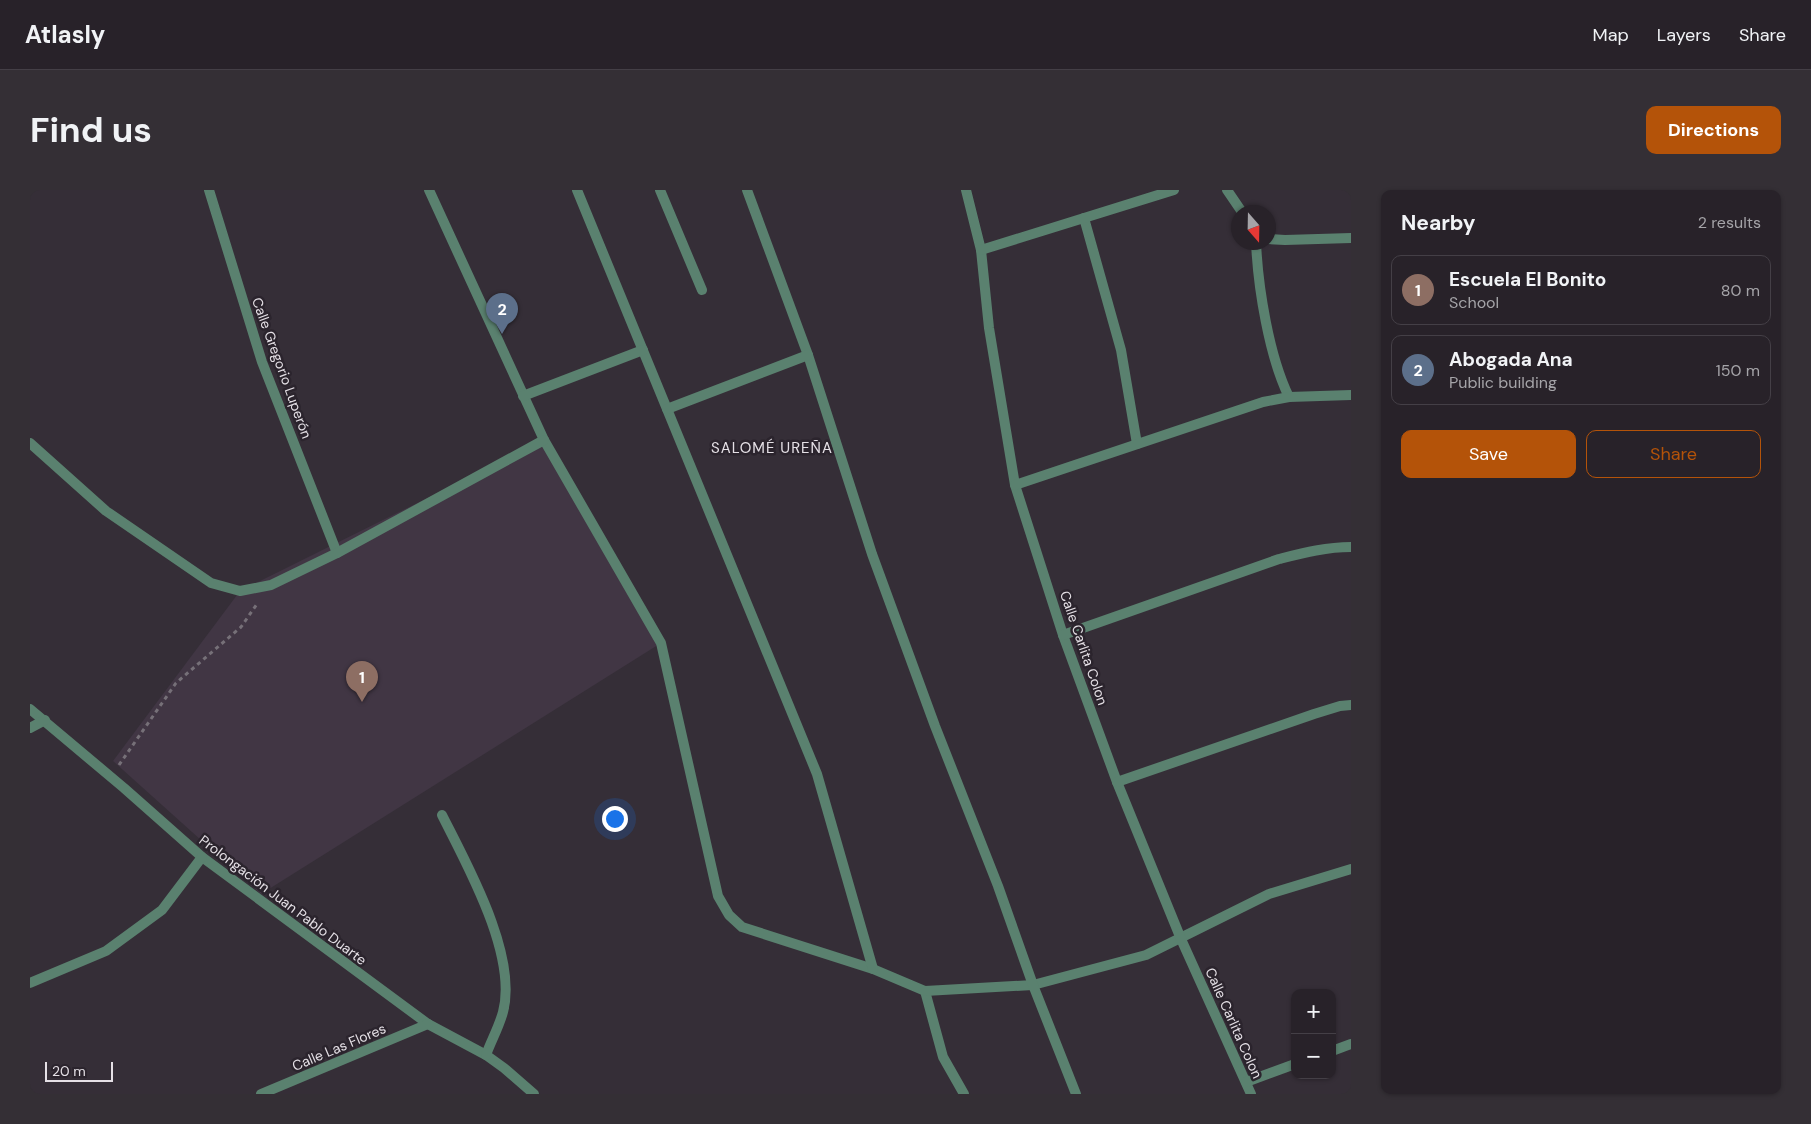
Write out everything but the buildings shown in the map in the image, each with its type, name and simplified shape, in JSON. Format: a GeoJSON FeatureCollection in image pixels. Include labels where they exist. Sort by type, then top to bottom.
{"type":"FeatureCollection","features":[{"type":"Feature","properties":{"kind":"street","name":"Calle Gregorio Luperón"},"geometry":{"type":"LineString","coordinates":[[209,190],[262,362],[337,553]]}},
{"type":"Feature","properties":{"kind":"street"},"geometry":{"type":"LineString","coordinates":[[429,190],[544,440],[661,643],[718,896],[729,915],[742,927],[873,969],[925,991],[1033,985],[1146,956],[1269,894],[1351,869]]}},
{"type":"Feature","properties":{"kind":"street"},"geometry":{"type":"LineString","coordinates":[[577,190],[817,774],[873,969]]}},
{"type":"Feature","properties":{"kind":"street"},"geometry":{"type":"LineString","coordinates":[[660,190],[702,290]]}},
{"type":"Feature","properties":{"kind":"street"},"geometry":{"type":"LineString","coordinates":[[747,190],[808,355],[872,554],[935,726],[998,886],[1033,985],[1076,1094]]}},
{"type":"Feature","properties":{"kind":"street","name":"Calle Carlita Colon"},"geometry":{"type":"LineString","coordinates":[[966,190],[981,250],[989,328],[1015,484],[1063,635],[1117,782],[1181,939],[1251,1094]]}},
{"type":"Feature","properties":{"kind":"street"},"geometry":{"type":"LineString","coordinates":[[981,250],[1174,190]]}},
{"type":"Feature","properties":{"kind":"street"},"geometry":{"type":"LineString","coordinates":[[1227,190],[1237,205]]}},
{"type":"Feature","properties":{"kind":"street"},"geometry":{"type":"LineString","coordinates":[[1084,218],[1121,350],[1137,444]]}},
{"type":"Feature","properties":{"kind":"street"},"geometry":{"type":"LineString","coordinates":[[1276,239],[1351,238]]}},
{"type":"Feature","properties":{"kind":"street"},"geometry":{"type":"LineString","coordinates":[[1256,250],[1257,272],[1269,331],[1280,379],[1289,397]]}},
{"type":"Feature","properties":{"kind":"street"},"geometry":{"type":"LineString","coordinates":[[523,396],[643,350]]}},
{"type":"Feature","properties":{"kind":"street"},"geometry":{"type":"LineString","coordinates":[[667,409],[808,355]]}},
{"type":"Feature","properties":{"kind":"street"},"geometry":{"type":"LineString","coordinates":[[1015,484],[1263,402],[1289,397],[1351,395]]}},
{"type":"Feature","properties":{"kind":"street"},"geometry":{"type":"LineString","coordinates":[[30,442],[106,511],[211,583],[240,591],[271,585],[337,553],[544,440]]}},
{"type":"Feature","properties":{"kind":"street"},"geometry":{"type":"LineString","coordinates":[[1063,635],[1279,559],[1336,547],[1351,547]]}},
{"type":"Feature","properties":{"kind":"street"},"geometry":{"type":"LineString","coordinates":[[1117,782],[1314,714],[1340,706],[1351,705]]}},
{"type":"Feature","properties":{"kind":"street","name":"Prolongación Juan Pablo Duarte"},"geometry":{"type":"LineString","coordinates":[[30,709],[202,857],[428,1024],[486,1055],[534,1094]]}},
{"type":"Feature","properties":{"kind":"street"},"geometry":{"type":"LineString","coordinates":[[30,728],[45,720]]}},
{"type":"Feature","properties":{"kind":"street"},"geometry":{"type":"LineString","coordinates":[[442,815],[480,892],[496,937],[506,978],[503,1011],[486,1055]]}},
{"type":"Feature","properties":{"kind":"street"},"geometry":{"type":"LineString","coordinates":[[30,983],[106,951],[162,910],[202,857]]}},
{"type":"Feature","properties":{"kind":"street"},"geometry":{"type":"LineString","coordinates":[[925,991],[943,1057],[964,1094]]}},
{"type":"Feature","properties":{"kind":"street","name":"Calle Las Flores"},"geometry":{"type":"LineString","coordinates":[[261,1094],[428,1024]]}},
{"type":"Feature","properties":{"kind":"street"},"geometry":{"type":"LineString","coordinates":[[1336,1050],[1351,1044]]}},
{"type":"Feature","properties":{"kind":"street"},"geometry":{"type":"LineString","coordinates":[[1246,1082],[1291,1065]]}},
{"type":"Feature","properties":{"kind":"path"},"geometry":{"type":"LineString","coordinates":[[111,777],[176,683],[241,627],[271,585]]}},
{"type":"Feature","properties":{"kind":"shaded area"},"geometry":{"type":"Polygon","coordinates":[[[544,440],[661,643],[261,894],[113,761],[240,591],[544,440]]]}},
{"type":"Feature","properties":{"kind":"place","name":"Abogada Ana"},"geometry":{"type":"Point","coordinates":[502,334]}},
{"type":"Feature","properties":{"kind":"place","name":"Escuela El Bonito"},"geometry":{"type":"Point","coordinates":[362,702]}},
{"type":"Feature","properties":{"kind":"district","name":"SALOMÉ UREÑA"},"geometry":{"type":"Point","coordinates":[772,448]}}]}
